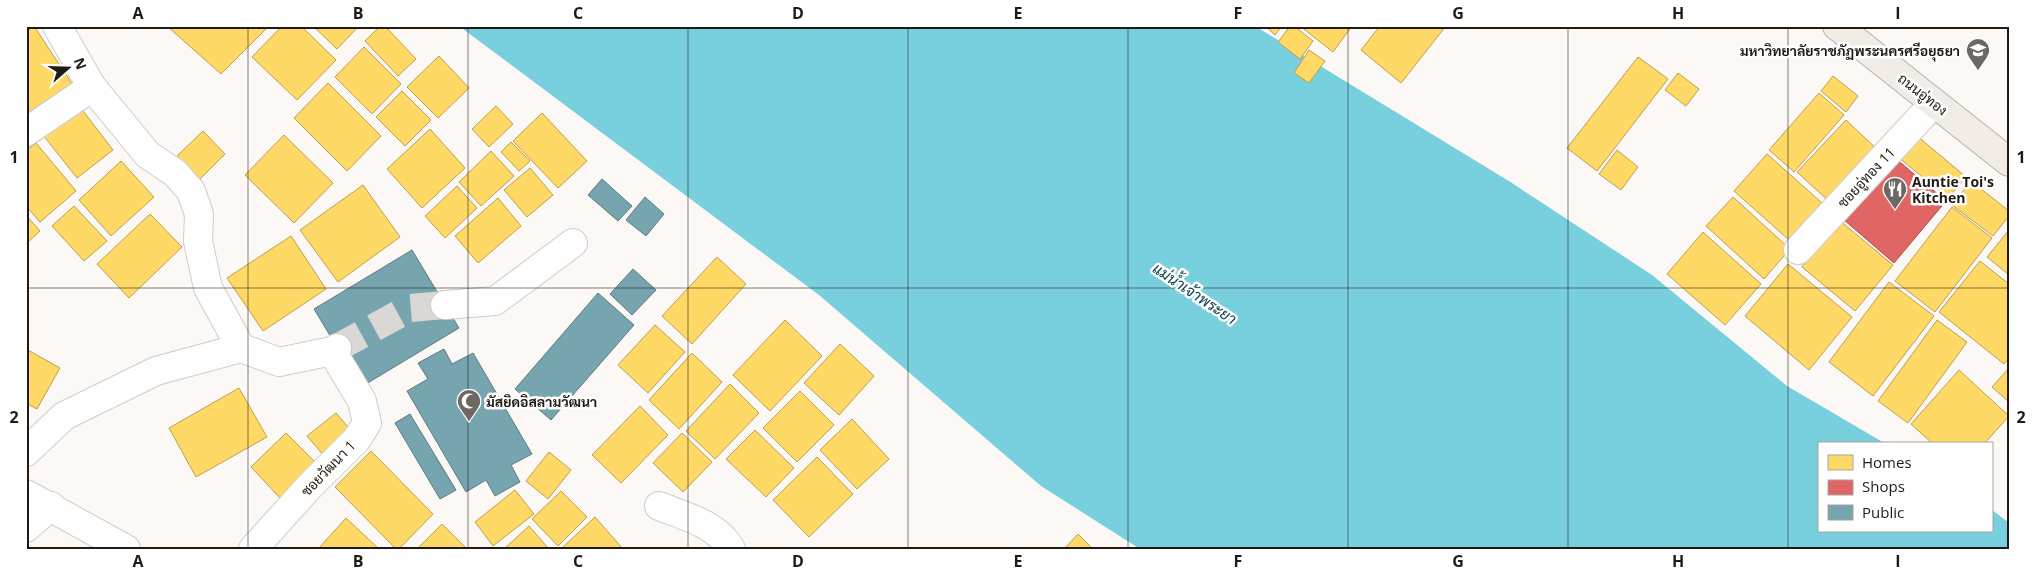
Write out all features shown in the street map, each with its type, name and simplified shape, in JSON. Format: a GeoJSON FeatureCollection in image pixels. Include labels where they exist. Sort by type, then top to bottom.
{"type":"FeatureCollection","features":[{"type":"Feature","properties":{"kind":"main road","name":"ถนนอู่ทอง"},"geometry":{"type":"LineString","coordinates":[[1837,26],[2009,162]]}},
{"type":"Feature","properties":{"kind":"street"},"geometry":{"type":"LineString","coordinates":[[26,452],[64,416],[156,371],[241,348],[208,288],[198,241],[199,214],[191,191],[175,173],[148,156],[92,87],[56,26]]}},
{"type":"Feature","properties":{"kind":"street"},"geometry":{"type":"LineString","coordinates":[[26,132],[92,87]]}},
{"type":"Feature","properties":{"kind":"street","name":"ซอยอู่ทอง 11"},"geometry":{"type":"LineString","coordinates":[[1798,250],[1934,103]]}},
{"type":"Feature","properties":{"kind":"street"},"geometry":{"type":"LineString","coordinates":[[446,305],[495,301],[573,242]]}},
{"type":"Feature","properties":{"kind":"street","name":"ซอยวัฒนา 1"},"geometry":{"type":"LineString","coordinates":[[241,348],[279,362],[335,349],[362,401],[367,422],[357,438],[309,487],[253,549]]}},
{"type":"Feature","properties":{"kind":"street"},"geometry":{"type":"LineString","coordinates":[[26,494],[51,506],[126,549]]}},
{"type":"Feature","properties":{"kind":"street"},"geometry":{"type":"LineString","coordinates":[[26,528],[51,506]]}},
{"type":"Feature","properties":{"kind":"street"},"geometry":{"type":"LineString","coordinates":[[659,506],[711,528],[725,538],[731,549]]}},
{"type":"Feature","properties":{"kind":"water","name":"แม่น้ำเจ้าพระยา"},"geometry":{"type":"Polygon","coordinates":[[[459,26],[1255,26],[1512,183],[1652,275],[1787,386],[1883,442],[1818,442],[1818,532],[1992,532],[1992,510],[2009,523],[2009,549],[1140,549],[1041,486],[819,295],[459,26]]]}},
{"type":"Feature","properties":{"kind":"building: Homes"},"geometry":{"type":"Polygon","coordinates":[[[34,26],[72,84],[26,114],[26,31],[34,26]]]}},
{"type":"Feature","properties":{"kind":"building: Homes"},"geometry":{"type":"Polygon","coordinates":[[[167,26],[269,26],[221,74],[167,26]]]}},
{"type":"Feature","properties":{"kind":"building: Homes"},"geometry":{"type":"Polygon","coordinates":[[[282,26],[301,26],[336,60],[297,100],[252,57],[282,26]]]}},
{"type":"Feature","properties":{"kind":"building: Homes"},"geometry":{"type":"Polygon","coordinates":[[[313,26],[359,26],[337,49],[313,26]]]}},
{"type":"Feature","properties":{"kind":"building: Homes"},"geometry":{"type":"Polygon","coordinates":[[[380,26],[385,26],[416,59],[398,76],[365,41],[380,26]]]}},
{"type":"Feature","properties":{"kind":"building: Homes"},"geometry":{"type":"Polygon","coordinates":[[[1265,26],[1282,26],[1275,35],[1265,26]]]}},
{"type":"Feature","properties":{"kind":"building: Homes"},"geometry":{"type":"Polygon","coordinates":[[[1290,26],[1294,26],[1313,41],[1300,59],[1278,42],[1290,26]]]}},
{"type":"Feature","properties":{"kind":"building: Homes"},"geometry":{"type":"Polygon","coordinates":[[[1300,26],[1352,26],[1333,52],[1300,26]]]}},
{"type":"Feature","properties":{"kind":"building: Homes"},"geometry":{"type":"Polygon","coordinates":[[[1380,26],[1446,26],[1401,83],[1361,50],[1380,26]]]}},
{"type":"Feature","properties":{"kind":"building: Homes"},"geometry":{"type":"Polygon","coordinates":[[[364,47],[401,84],[372,114],[335,77],[364,47]]]}},
{"type":"Feature","properties":{"kind":"building: Homes"},"geometry":{"type":"Polygon","coordinates":[[[1309,50],[1325,61],[1309,83],[1294,73],[1309,50]]]}},
{"type":"Feature","properties":{"kind":"building: Homes"},"geometry":{"type":"Polygon","coordinates":[[[439,56],[469,88],[438,118],[407,87],[439,56]]]}},
{"type":"Feature","properties":{"kind":"building: Homes"},"geometry":{"type":"Polygon","coordinates":[[[1638,57],[1668,79],[1597,171],[1567,148],[1638,57]]]}},
{"type":"Feature","properties":{"kind":"building: Homes"},"geometry":{"type":"Polygon","coordinates":[[[1678,73],[1699,89],[1686,106],[1665,90],[1678,73]]]}},
{"type":"Feature","properties":{"kind":"building: Homes"},"geometry":{"type":"Polygon","coordinates":[[[1833,76],[1858,96],[1846,112],[1821,91],[1833,76]]]}},
{"type":"Feature","properties":{"kind":"building: Homes"},"geometry":{"type":"Polygon","coordinates":[[[328,83],[381,136],[347,171],[294,118],[328,83]]]}},
{"type":"Feature","properties":{"kind":"building: Homes"},"geometry":{"type":"Polygon","coordinates":[[[402,91],[431,120],[405,146],[376,117],[402,91]]]}},
{"type":"Feature","properties":{"kind":"building: Homes"},"geometry":{"type":"Polygon","coordinates":[[[1819,93],[1844,115],[1794,172],[1769,150],[1819,93]]]}},
{"type":"Feature","properties":{"kind":"building: Homes"},"geometry":{"type":"Polygon","coordinates":[[[496,106],[513,124],[489,147],[472,129],[496,106]]]}},
{"type":"Feature","properties":{"kind":"building: Homes"},"geometry":{"type":"Polygon","coordinates":[[[80,107],[113,150],[77,178],[43,135],[80,107]]]}},
{"type":"Feature","properties":{"kind":"building: Homes"},"geometry":{"type":"Polygon","coordinates":[[[542,113],[587,161],[558,188],[513,141],[542,113]]]}},
{"type":"Feature","properties":{"kind":"building: Homes"},"geometry":{"type":"Polygon","coordinates":[[[1846,120],[1881,153],[1833,205],[1797,172],[1846,120]]]}},
{"type":"Feature","properties":{"kind":"building: Homes"},"geometry":{"type":"Polygon","coordinates":[[[430,129],[465,168],[422,208],[387,169],[430,129]]]}},
{"type":"Feature","properties":{"kind":"building: Homes"},"geometry":{"type":"Polygon","coordinates":[[[203,131],[225,154],[199,180],[176,157],[203,131]]]}},
{"type":"Feature","properties":{"kind":"building: Homes"},"geometry":{"type":"Polygon","coordinates":[[[284,135],[333,183],[294,223],[245,175],[284,135]]]}},
{"type":"Feature","properties":{"kind":"building: Homes"},"geometry":{"type":"Polygon","coordinates":[[[1916,135],[1966,177],[1948,198],[1898,157],[1916,135]]]}},
{"type":"Feature","properties":{"kind":"building: Homes"},"geometry":{"type":"Polygon","coordinates":[[[511,142],[530,161],[519,171],[501,152],[511,142]]]}},
{"type":"Feature","properties":{"kind":"building: Homes"},"geometry":{"type":"Polygon","coordinates":[[[36,143],[76,191],[40,222],[26,206],[26,151],[36,143]]]}},
{"type":"Feature","properties":{"kind":"building: Homes"},"geometry":{"type":"Polygon","coordinates":[[[1617,150],[1638,167],[1621,190],[1599,174],[1617,150]]]}},
{"type":"Feature","properties":{"kind":"building: Homes"},"geometry":{"type":"Polygon","coordinates":[[[491,151],[514,176],[481,206],[459,182],[491,151]]]}},
{"type":"Feature","properties":{"kind":"building: Homes"},"geometry":{"type":"Polygon","coordinates":[[[1767,154],[1831,211],[1798,248],[1734,191],[1767,154]]]}},
{"type":"Feature","properties":{"kind":"building: Homes"},"geometry":{"type":"Polygon","coordinates":[[[121,161],[154,197],[111,236],[79,200],[121,161]]]}},
{"type":"Feature","properties":{"kind":"building: Homes"},"geometry":{"type":"Polygon","coordinates":[[[530,168],[553,195],[527,217],[504,190],[530,168]]]}},
{"type":"Feature","properties":{"kind":"building: Homes"},"geometry":{"type":"Polygon","coordinates":[[[1971,181],[2009,211],[2009,216],[1993,236],[1952,205],[1971,181]]]}},
{"type":"Feature","properties":{"kind":"building: Homes"},"geometry":{"type":"Polygon","coordinates":[[[363,185],[400,237],[338,282],[300,230],[363,185]]]}},
{"type":"Feature","properties":{"kind":"building: Homes"},"geometry":{"type":"Polygon","coordinates":[[[457,186],[477,208],[445,238],[425,216],[457,186]]]}},
{"type":"Feature","properties":{"kind":"building: Homes"},"geometry":{"type":"Polygon","coordinates":[[[1733,197],[1790,249],[1764,279],[1706,226],[1733,197]]]}},
{"type":"Feature","properties":{"kind":"building: Homes"},"geometry":{"type":"Polygon","coordinates":[[[498,198],[521,226],[478,263],[455,236],[498,198]]]}},
{"type":"Feature","properties":{"kind":"building: Homes"},"geometry":{"type":"Polygon","coordinates":[[[74,206],[107,241],[84,261],[52,226],[74,206]]]}},
{"type":"Feature","properties":{"kind":"building: Homes"},"geometry":{"type":"Polygon","coordinates":[[[1952,207],[1992,238],[1935,312],[1895,281],[1952,207]]]}},
{"type":"Feature","properties":{"kind":"building: Homes"},"geometry":{"type":"Polygon","coordinates":[[[150,214],[182,247],[129,298],[97,264],[150,214]]]}},
{"type":"Feature","properties":{"kind":"building: Homes"},"geometry":{"type":"Polygon","coordinates":[[[26,215],[40,231],[26,244],[26,215]]]}},
{"type":"Feature","properties":{"kind":"building: Homes"},"geometry":{"type":"Polygon","coordinates":[[[1839,220],[1893,265],[1855,311],[1802,267],[1839,220]]]}},
{"type":"Feature","properties":{"kind":"building: Homes"},"geometry":{"type":"Polygon","coordinates":[[[2009,230],[2009,275],[1987,257],[2009,230]]]}},
{"type":"Feature","properties":{"kind":"building: Homes"},"geometry":{"type":"Polygon","coordinates":[[[1703,232],[1761,284],[1725,325],[1667,274],[1703,232]]]}},
{"type":"Feature","properties":{"kind":"building: Homes"},"geometry":{"type":"Polygon","coordinates":[[[291,236],[326,289],[263,331],[227,278],[291,236]]]}},
{"type":"Feature","properties":{"kind":"building: Homes"},"geometry":{"type":"Polygon","coordinates":[[[717,257],[746,284],[692,344],[662,316],[717,257]]]}},
{"type":"Feature","properties":{"kind":"building: Homes"},"geometry":{"type":"Polygon","coordinates":[[[1980,261],[2009,284],[2009,358],[2004,364],[1939,312],[1980,261]]]}},
{"type":"Feature","properties":{"kind":"building: Homes"},"geometry":{"type":"Polygon","coordinates":[[[1788,264],[1852,317],[1809,370],[1745,316],[1788,264]]]}},
{"type":"Feature","properties":{"kind":"building: Homes"},"geometry":{"type":"Polygon","coordinates":[[[1889,282],[1934,316],[1873,396],[1829,362],[1889,282]]]}},
{"type":"Feature","properties":{"kind":"building: Homes"},"geometry":{"type":"Polygon","coordinates":[[[785,320],[822,356],[770,411],[733,375],[785,320]]]}},
{"type":"Feature","properties":{"kind":"building: Homes"},"geometry":{"type":"Polygon","coordinates":[[[1937,320],[1967,342],[1908,423],[1878,401],[1937,320]]]}},
{"type":"Feature","properties":{"kind":"building: Homes"},"geometry":{"type":"Polygon","coordinates":[[[655,325],[685,352],[648,393],[618,365],[655,325]]]}},
{"type":"Feature","properties":{"kind":"building: Homes"},"geometry":{"type":"Polygon","coordinates":[[[840,344],[874,376],[839,415],[804,383],[840,344]]]}},
{"type":"Feature","properties":{"kind":"building: Homes"},"geometry":{"type":"Polygon","coordinates":[[[26,349],[60,368],[37,409],[26,403],[26,349]]]}},
{"type":"Feature","properties":{"kind":"building: Homes"},"geometry":{"type":"Polygon","coordinates":[[[692,353],[722,382],[679,429],[649,400],[692,353]]]}},
{"type":"Feature","properties":{"kind":"building: Homes"},"geometry":{"type":"Polygon","coordinates":[[[2009,368],[2009,402],[1992,387],[2009,368]]]}},
{"type":"Feature","properties":{"kind":"building: Homes"},"geometry":{"type":"Polygon","coordinates":[[[1959,370],[2009,416],[1986,442],[1931,442],[1911,424],[1959,370]]]}},
{"type":"Feature","properties":{"kind":"building: Homes"},"geometry":{"type":"Polygon","coordinates":[[[730,384],[759,413],[715,459],[686,431],[730,384]]]}},
{"type":"Feature","properties":{"kind":"building: Homes"},"geometry":{"type":"Polygon","coordinates":[[[239,388],[267,437],[196,477],[169,428],[239,388]]]}},
{"type":"Feature","properties":{"kind":"building: Homes"},"geometry":{"type":"Polygon","coordinates":[[[800,391],[834,425],[797,462],[763,428],[800,391]]]}},
{"type":"Feature","properties":{"kind":"building: Homes"},"geometry":{"type":"Polygon","coordinates":[[[640,406],[668,435],[621,483],[592,455],[640,406]]]}},
{"type":"Feature","properties":{"kind":"building: Homes"},"geometry":{"type":"Polygon","coordinates":[[[336,413],[353,433],[325,457],[307,436],[336,413]]]}},
{"type":"Feature","properties":{"kind":"building: Homes"},"geometry":{"type":"Polygon","coordinates":[[[852,419],[889,459],[857,489],[820,450],[852,419]]]}},
{"type":"Feature","properties":{"kind":"building: Homes"},"geometry":{"type":"Polygon","coordinates":[[[755,430],[794,468],[766,497],[726,459],[755,430]]]}},
{"type":"Feature","properties":{"kind":"building: Homes"},"geometry":{"type":"Polygon","coordinates":[[[286,433],[316,463],[280,498],[251,467],[286,433]]]}},
{"type":"Feature","properties":{"kind":"building: Homes"},"geometry":{"type":"Polygon","coordinates":[[[682,433],[712,462],[683,492],[653,463],[682,433]]]}},
{"type":"Feature","properties":{"kind":"building: Homes"},"geometry":{"type":"Polygon","coordinates":[[[371,451],[433,514],[399,549],[396,549],[335,487],[371,451]]]}},
{"type":"Feature","properties":{"kind":"building: Homes"},"geometry":{"type":"Polygon","coordinates":[[[549,452],[571,470],[548,499],[526,481],[549,452]]]}},
{"type":"Feature","properties":{"kind":"building: Homes"},"geometry":{"type":"Polygon","coordinates":[[[817,457],[853,494],[809,537],[773,500],[817,457]]]}},
{"type":"Feature","properties":{"kind":"building: Homes"},"geometry":{"type":"Polygon","coordinates":[[[515,490],[534,514],[493,546],[475,522],[515,490]]]}},
{"type":"Feature","properties":{"kind":"building: Homes"},"geometry":{"type":"Polygon","coordinates":[[[561,491],[587,517],[558,546],[532,519],[561,491]]]}},
{"type":"Feature","properties":{"kind":"building: Homes"},"geometry":{"type":"Polygon","coordinates":[[[595,517],[623,549],[561,549],[595,517]]]}},
{"type":"Feature","properties":{"kind":"building: Homes"},"geometry":{"type":"Polygon","coordinates":[[[346,518],[379,549],[318,549],[346,518]]]}},
{"type":"Feature","properties":{"kind":"building: Homes"},"geometry":{"type":"Polygon","coordinates":[[[442,524],[467,549],[417,549],[442,524]]]}},
{"type":"Feature","properties":{"kind":"building: Homes"},"geometry":{"type":"Polygon","coordinates":[[[529,526],[549,549],[504,549],[529,526]]]}},
{"type":"Feature","properties":{"kind":"building: Homes"},"geometry":{"type":"Polygon","coordinates":[[[1078,534],[1093,549],[1064,549],[1078,534]]]}},
{"type":"Feature","properties":{"kind":"building: Shops","name":"Auntie Toi's Kitchen"},"geometry":{"type":"Polygon","coordinates":[[[1895,158],[1946,201],[1894,263],[1843,219],[1895,158]]]}},
{"type":"Feature","properties":{"kind":"building: Public"},"geometry":{"type":"Polygon","coordinates":[[[602,179],[632,206],[618,221],[588,195],[602,179]]]}},
{"type":"Feature","properties":{"kind":"building: Public"},"geometry":{"type":"Polygon","coordinates":[[[645,197],[664,214],[646,236],[626,220],[645,197]]]}},
{"type":"Feature","properties":{"kind":"building: Public"},"geometry":{"type":"Polygon","coordinates":[[[412,250],[459,328],[361,387],[314,309],[412,250]]]}},
{"type":"Feature","properties":{"kind":"building: Public"},"geometry":{"type":"Polygon","coordinates":[[[633,269],[656,290],[632,315],[610,294],[633,269]]]}},
{"type":"Feature","properties":{"kind":"building: Public"},"geometry":{"type":"Polygon","coordinates":[[[598,293],[634,325],[551,420],[515,389],[598,293]]]}},
{"type":"Feature","properties":{"kind":"building: Public","name":"มัสยิดอิสลามวัฒนา"},"geometry":{"type":"Polygon","coordinates":[[[444,349],[452,364],[473,353],[532,454],[511,465],[520,482],[495,496],[486,480],[466,492],[407,391],[428,379],[418,363],[444,349]]]}},
{"type":"Feature","properties":{"kind":"building: Public"},"geometry":{"type":"Polygon","coordinates":[[[410,414],[456,490],[440,499],[395,423],[410,414]]]}},
{"type":"Feature","properties":{"kind":"tunnel"},"geometry":{"type":"LineString","coordinates":[[337,348],[410,308],[445,305]]}},
{"type":"Feature","properties":{"kind":"place","name":"มหาวิทยาลัยราชภัฏพระนครศรีอยุธยา"},"geometry":{"type":"Point","coordinates":[1978,71]}},
{"type":"Feature","properties":{"kind":"place","name":"Auntie Toi's Kitchen"},"geometry":{"type":"Point","coordinates":[1895,210]}},
{"type":"Feature","properties":{"kind":"place","name":"มัสยิดอิสลามวัฒนา"},"geometry":{"type":"Point","coordinates":[469,422]}}]}
